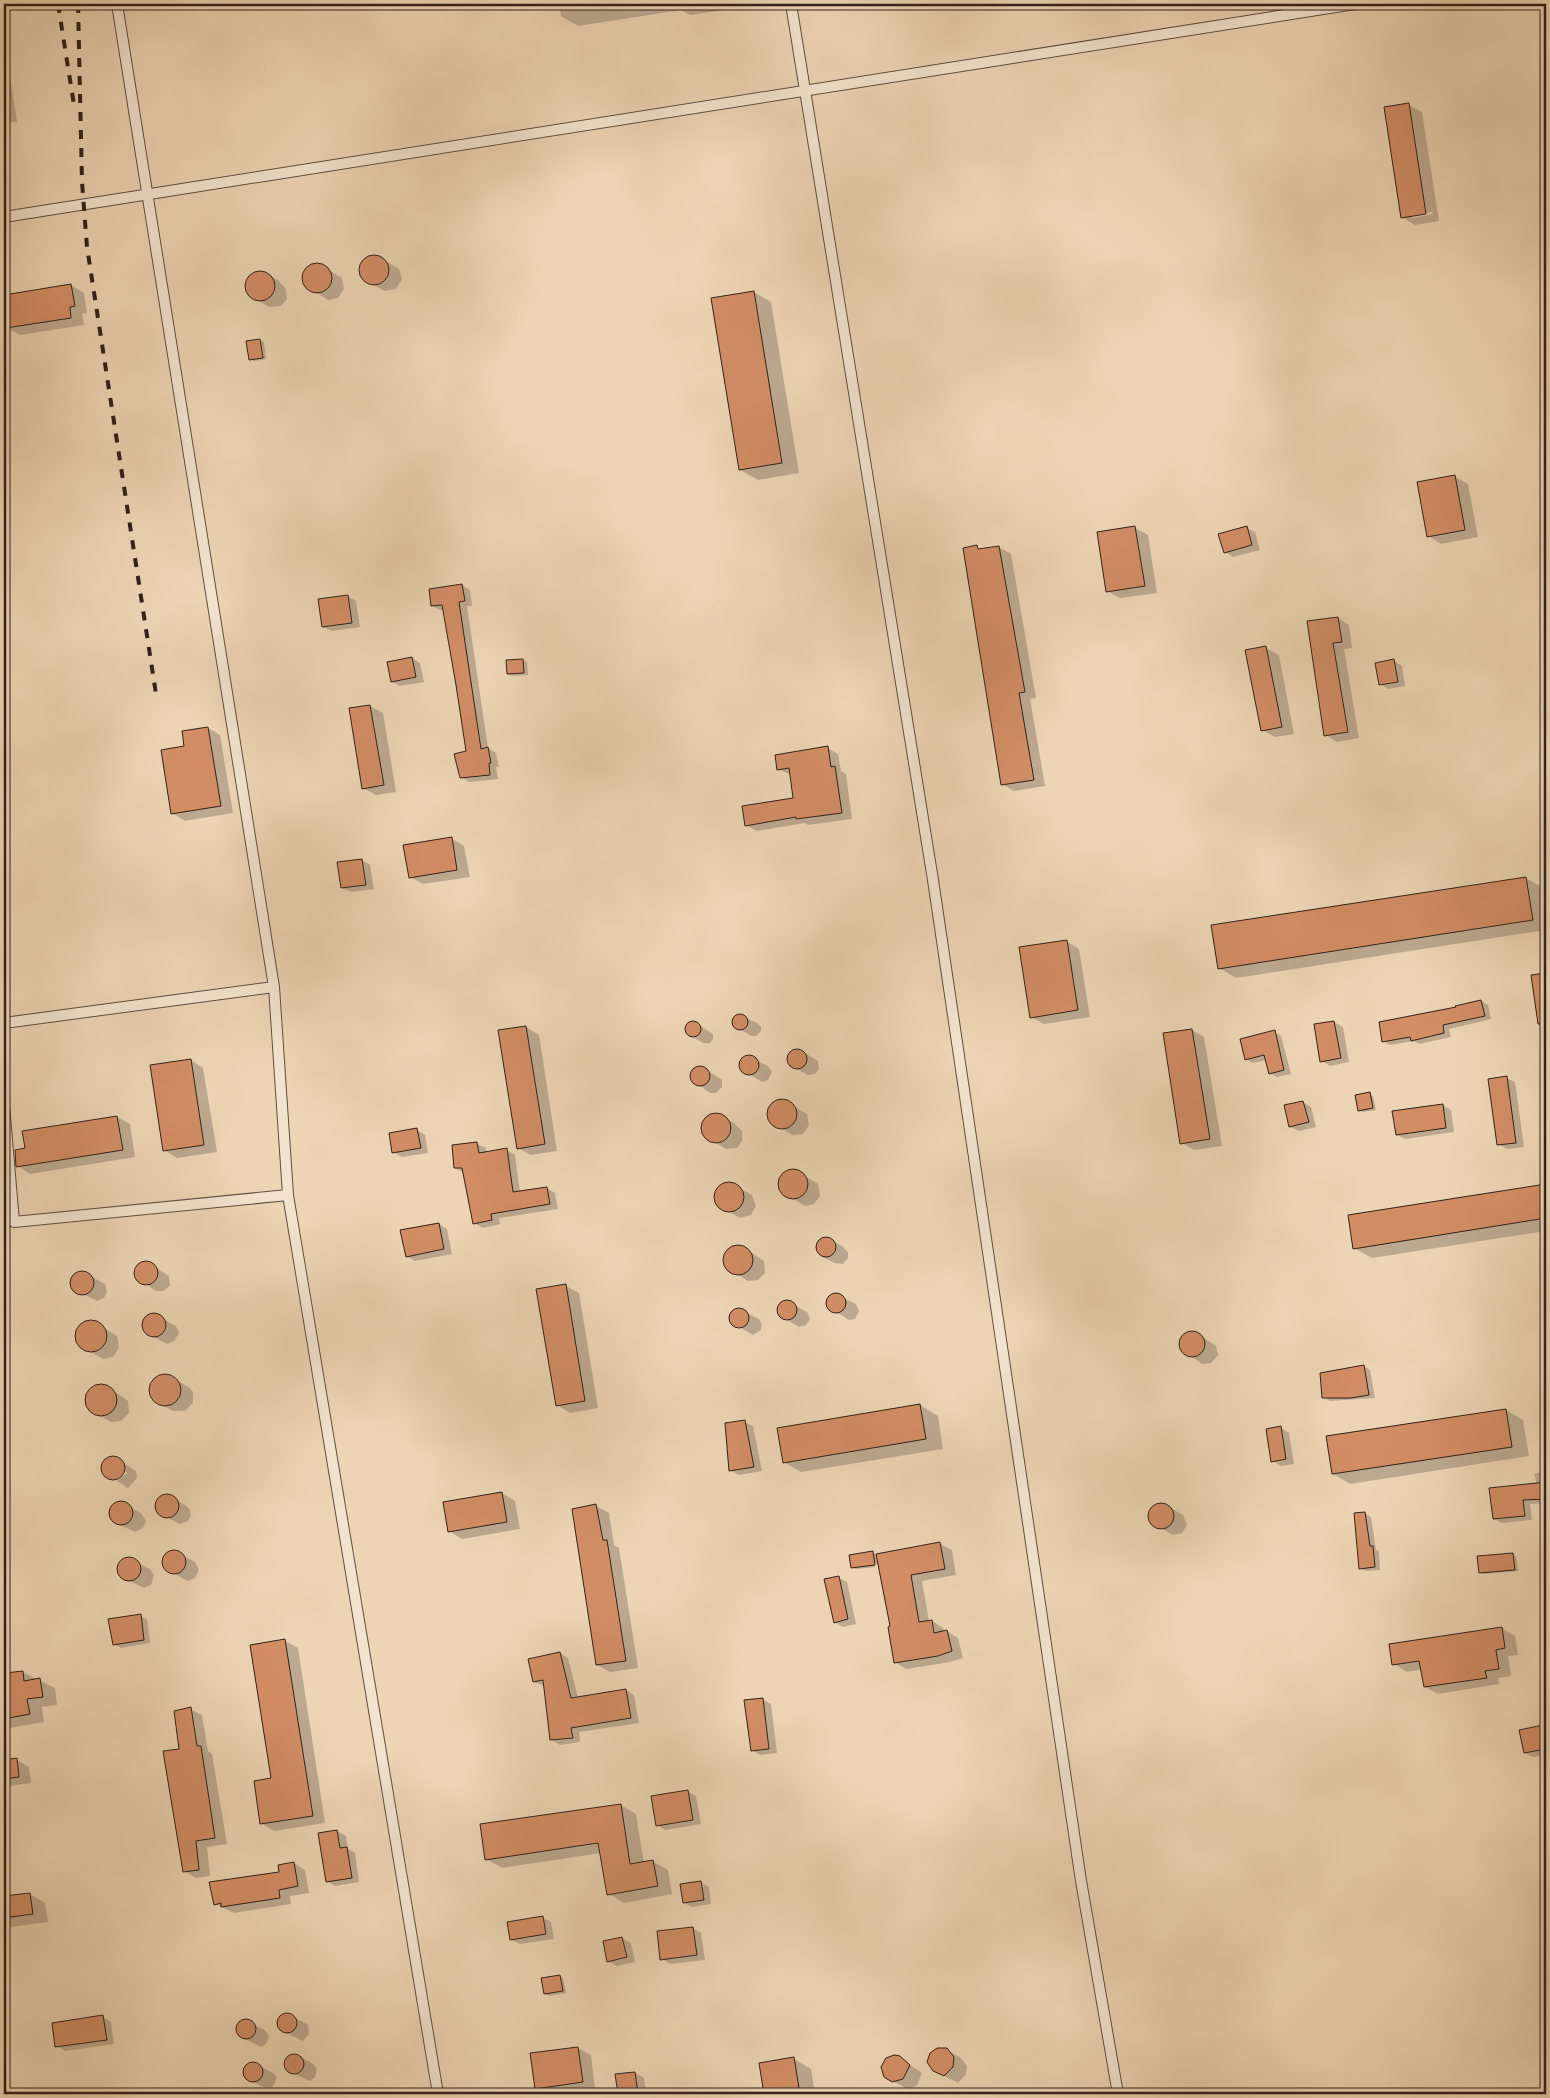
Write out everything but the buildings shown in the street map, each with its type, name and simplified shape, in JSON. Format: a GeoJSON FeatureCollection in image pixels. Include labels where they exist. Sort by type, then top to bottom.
{"type":"FeatureCollection","features":[{"type":"Feature","properties":{"kind":"lane"},"geometry":{"type":"LineString","coordinates":[[117,4],[274,987],[288,1195],[438,2094]]}},
{"type":"Feature","properties":{"kind":"lane"},"geometry":{"type":"LineString","coordinates":[[791,4],[931,870],[1078,1862],[1118,2094]]}},
{"type":"Feature","properties":{"kind":"lane"},"geometry":{"type":"LineString","coordinates":[[4,218],[1355,4]]}},
{"type":"Feature","properties":{"kind":"lane"},"geometry":{"type":"LineString","coordinates":[[4,1023],[274,987]]}},
{"type":"Feature","properties":{"kind":"lane"},"geometry":{"type":"LineString","coordinates":[[4,1105],[14,1222],[288,1195]]}},
{"type":"Feature","properties":{"kind":"railway"},"geometry":{"type":"LineString","coordinates":[[58,4],[74,105]]}},
{"type":"Feature","properties":{"kind":"railway"},"geometry":{"type":"LineString","coordinates":[[78,4],[82,182],[87,247],[156,694]]}}]}
